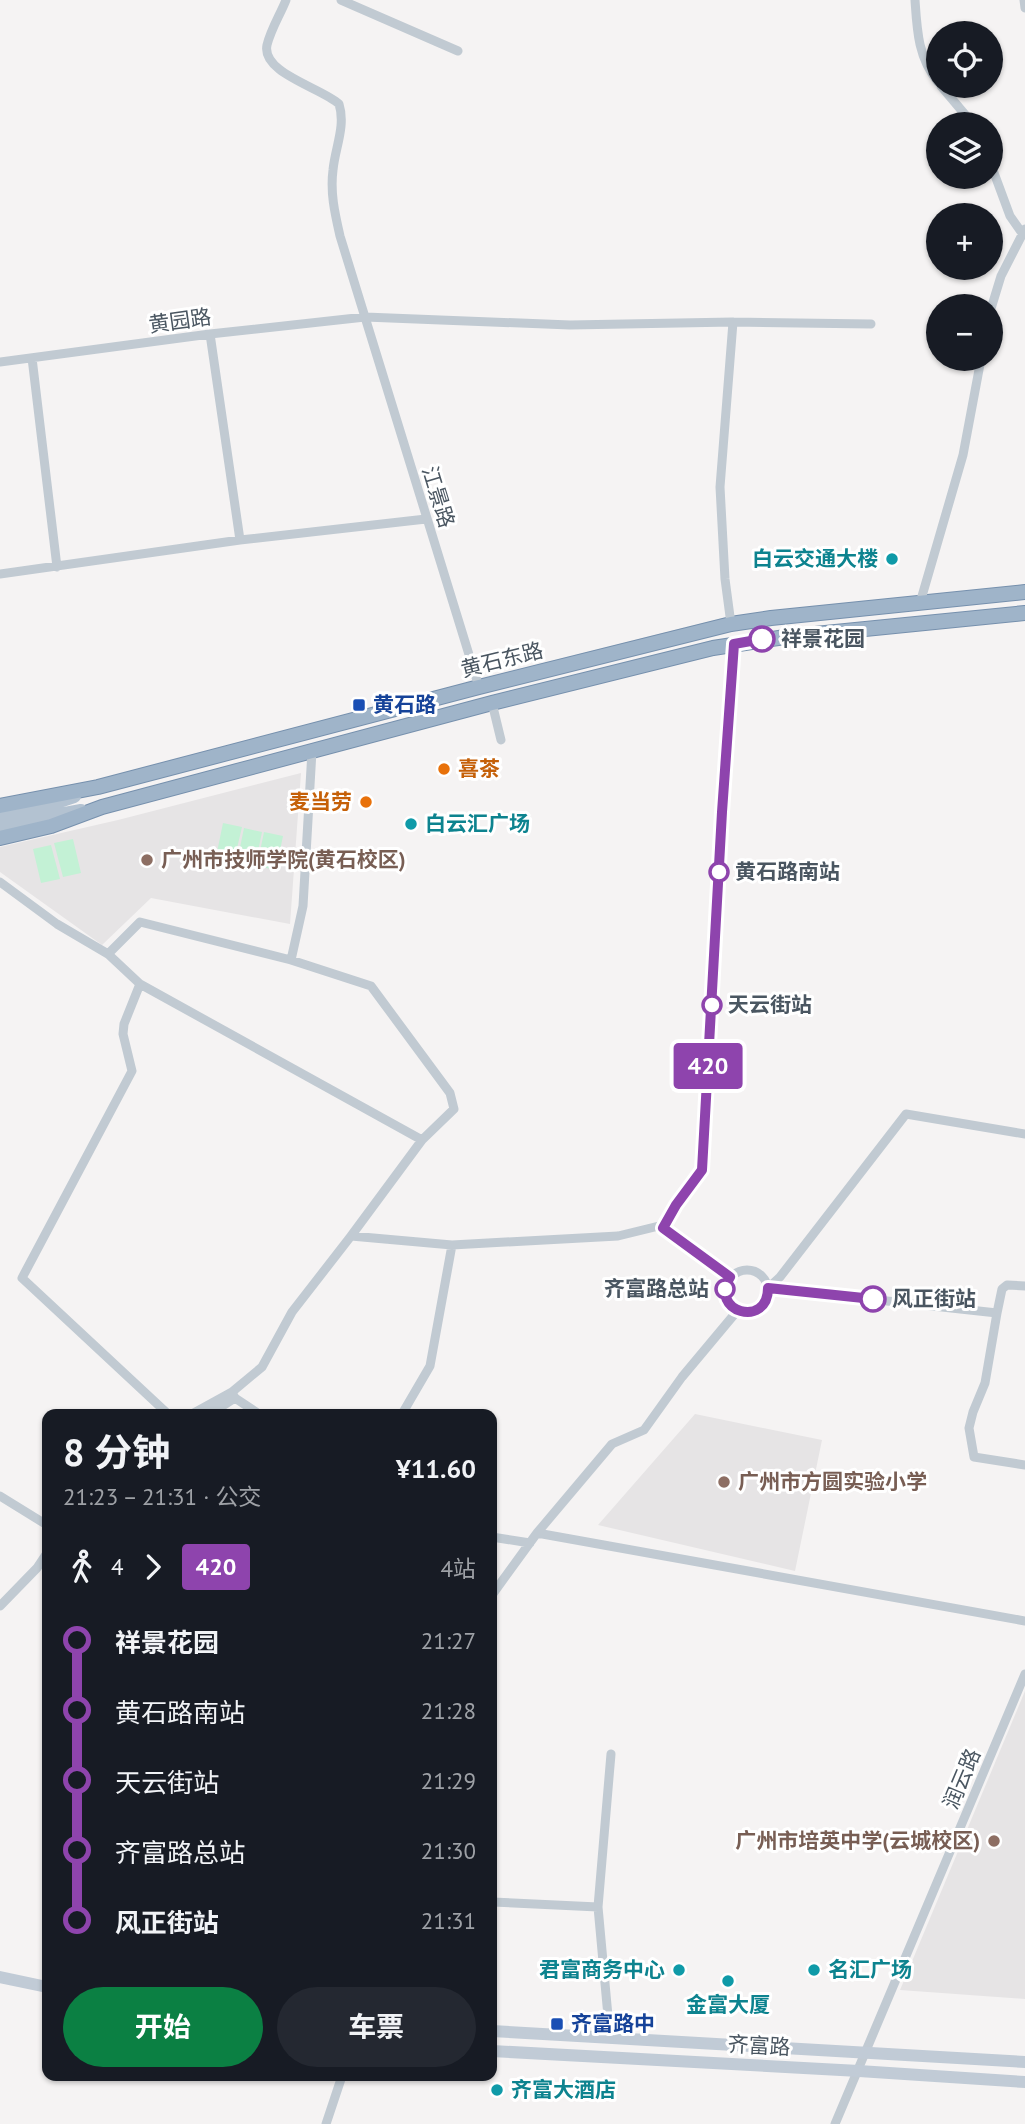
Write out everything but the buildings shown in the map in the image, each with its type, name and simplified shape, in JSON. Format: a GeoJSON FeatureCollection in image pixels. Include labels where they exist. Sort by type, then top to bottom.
{"type":"FeatureCollection","features":[{"type":"Feature","properties":{"kind":"highway","name":"黄石东路"},"geometry":{"type":"LineString","coordinates":[[98,787],[731,624],[1025,592]]}},
{"type":"Feature","properties":{"kind":"highway","name":"黄石东路"},"geometry":{"type":"LineString","coordinates":[[102,807],[492,703],[734,644],[798,635],[1025,613]]}},
{"type":"Feature","properties":{"kind":"highway"},"geometry":{"type":"LineString","coordinates":[[0,806],[98,787]]}},
{"type":"Feature","properties":{"kind":"highway"},"geometry":{"type":"LineString","coordinates":[[0,838],[51,826],[102,807]]}},
{"type":"Feature","properties":{"kind":"main road","name":"黄石东路"},"geometry":{"type":"LineString","coordinates":[[0,817],[43,807],[98,787]]}},
{"type":"Feature","properties":{"kind":"main road","name":"黄石东路"},"geometry":{"type":"LineString","coordinates":[[0,827],[102,807]]}},
{"type":"Feature","properties":{"kind":"main road"},"geometry":{"type":"LineString","coordinates":[[0,1969],[42,1977]]}},
{"type":"Feature","properties":{"kind":"main road"},"geometry":{"type":"LineString","coordinates":[[0,1978],[42,1986]]}},
{"type":"Feature","properties":{"kind":"main road","name":"齐富路"},"geometry":{"type":"LineString","coordinates":[[497,2031],[1025,2062]]}},
{"type":"Feature","properties":{"kind":"main road","name":"齐富路"},"geometry":{"type":"LineString","coordinates":[[497,2051],[1025,2082]]}},
{"type":"Feature","properties":{"kind":"street","name":"江景路"},"geometry":{"type":"LineString","coordinates":[[286,0],[266,49],[268,57],[274,66],[284,73],[339,104],[342,120],[332,170],[333,204],[340,236],[479,687]]}},
{"type":"Feature","properties":{"kind":"street"},"geometry":{"type":"LineString","coordinates":[[341,0],[458,51]]}},
{"type":"Feature","properties":{"kind":"street"},"geometry":{"type":"LineString","coordinates":[[915,0],[919,44],[926,64]]}},
{"type":"Feature","properties":{"kind":"street"},"geometry":{"type":"LineString","coordinates":[[1024,0],[1025,8]]}},
{"type":"Feature","properties":{"kind":"street"},"geometry":{"type":"LineString","coordinates":[[951,98],[963,112]]}},
{"type":"Feature","properties":{"kind":"street"},"geometry":{"type":"LineString","coordinates":[[996,294],[1001,276],[1023,231],[1010,216],[1000,189]]}},
{"type":"Feature","properties":{"kind":"street","name":"黄园路"},"geometry":{"type":"LineString","coordinates":[[0,362],[365,317],[570,325],[733,322],[871,324]]}},
{"type":"Feature","properties":{"kind":"street"},"geometry":{"type":"LineString","coordinates":[[731,624],[724,579],[720,487],[733,322]]}},
{"type":"Feature","properties":{"kind":"street"},"geometry":{"type":"LineString","coordinates":[[210,334],[240,540]]}},
{"type":"Feature","properties":{"kind":"street"},"geometry":{"type":"LineString","coordinates":[[32,358],[57,567]]}},
{"type":"Feature","properties":{"kind":"street"},"geometry":{"type":"LineString","coordinates":[[919,603],[937,551],[963,455],[979,371]]}},
{"type":"Feature","properties":{"kind":"street"},"geometry":{"type":"LineString","coordinates":[[0,574],[240,540],[426,519]]}},
{"type":"Feature","properties":{"kind":"street"},"geometry":{"type":"LineString","coordinates":[[1025,613],[1025,620]]}},
{"type":"Feature","properties":{"kind":"street"},"geometry":{"type":"LineString","coordinates":[[351,1236],[452,1245],[618,1236],[663,1225],[702,1170],[734,644]]}},
{"type":"Feature","properties":{"kind":"street"},"geometry":{"type":"LineString","coordinates":[[492,703],[501,740]]}},
{"type":"Feature","properties":{"kind":"street"},"geometry":{"type":"LineString","coordinates":[[291,960],[303,906],[312,751]]}},
{"type":"Feature","properties":{"kind":"street"},"geometry":{"type":"LineString","coordinates":[[0,882],[57,924],[108,954],[140,984],[422,1140]]}},
{"type":"Feature","properties":{"kind":"street"},"geometry":{"type":"LineString","coordinates":[[108,954],[140,922],[291,960],[372,986],[450,1093],[454,1109],[422,1140],[292,1312],[262,1367],[216,1409]]}},
{"type":"Feature","properties":{"kind":"street"},"geometry":{"type":"LineString","coordinates":[[140,984],[124,1024],[123,1034],[132,1071],[22,1278],[163,1409]]}},
{"type":"Feature","properties":{"kind":"street"},"geometry":{"type":"LineString","coordinates":[[768,1288],[780,1277],[906,1114],[1025,1134]]}},
{"type":"Feature","properties":{"kind":"street"},"geometry":{"type":"LineString","coordinates":[[663,1225],[663,1228],[730,1277]]}},
{"type":"Feature","properties":{"kind":"street"},"geometry":{"type":"LineString","coordinates":[[405,1409],[430,1366],[452,1245]]}},
{"type":"Feature","properties":{"kind":"street"},"geometry":{"type":"LineString","coordinates":[[750,1270],[761,1275],[768,1288],[768,1295],[762,1306],[750,1312],[738,1310],[730,1304],[725,1294],[730,1277],[739,1271],[750,1270]]}},
{"type":"Feature","properties":{"kind":"street"},"geometry":{"type":"LineString","coordinates":[[1025,1286],[1007,1285],[1002,1289],[985,1383],[973,1412],[970,1428],[974,1457],[1025,1465]]}},
{"type":"Feature","properties":{"kind":"street"},"geometry":{"type":"LineString","coordinates":[[768,1288],[997,1313]]}},
{"type":"Feature","properties":{"kind":"street"},"geometry":{"type":"LineString","coordinates":[[497,1588],[537,1533],[612,1444],[644,1430],[682,1377],[738,1310]]}},
{"type":"Feature","properties":{"kind":"street"},"geometry":{"type":"LineString","coordinates":[[203,1409],[233,1395]]}},
{"type":"Feature","properties":{"kind":"street"},"geometry":{"type":"LineString","coordinates":[[233,1395],[252,1409]]}},
{"type":"Feature","properties":{"kind":"street"},"geometry":{"type":"LineString","coordinates":[[0,1496],[42,1522]]}},
{"type":"Feature","properties":{"kind":"street"},"geometry":{"type":"LineString","coordinates":[[537,1533],[1025,1621]]}},
{"type":"Feature","properties":{"kind":"street"},"geometry":{"type":"LineString","coordinates":[[497,1538],[530,1543]]}},
{"type":"Feature","properties":{"kind":"street"},"geometry":{"type":"LineString","coordinates":[[0,1606],[42,1560]]}},
{"type":"Feature","properties":{"kind":"street","name":"润云路"},"geometry":{"type":"LineString","coordinates":[[835,2124],[1025,1674]]}},
{"type":"Feature","properties":{"kind":"street"},"geometry":{"type":"LineString","coordinates":[[610,2038],[598,1907],[611,1754]]}},
{"type":"Feature","properties":{"kind":"street"},"geometry":{"type":"LineString","coordinates":[[497,1902],[598,1907]]}},
{"type":"Feature","properties":{"kind":"street"},"geometry":{"type":"LineString","coordinates":[[326,2124],[340,2081]]}},
{"type":"Feature","properties":{"kind":"shaded area","name":"广州市技师学院(黄石校区)"},"geometry":{"type":"Polygon","coordinates":[[[301,773],[290,924],[151,898],[102,945],[0,872],[0,847],[301,773]]]}},
{"type":"Feature","properties":{"kind":"shaded area","name":"广州市方圆实验小学"},"geometry":{"type":"Polygon","coordinates":[[[695,1414],[822,1440],[795,1571],[598,1525],[695,1414]]]}},
{"type":"Feature","properties":{"kind":"shaded area","name":"广州市培英中学(云城校区)"},"geometry":{"type":"Polygon","coordinates":[[[1025,1691],[1025,1999],[900,1990],[1025,1691]]]}},
{"type":"Feature","properties":{"kind":"green space"},"geometry":{"type":"Polygon","coordinates":[[[223,823],[242,827],[234,861],[216,857],[223,823]]]}},
{"type":"Feature","properties":{"kind":"green space"},"geometry":{"type":"Polygon","coordinates":[[[244,828],[262,832],[255,866],[237,862],[244,828]]]}},
{"type":"Feature","properties":{"kind":"green space"},"geometry":{"type":"Polygon","coordinates":[[[264,832],[283,836],[276,870],[257,866],[264,832]]]}},
{"type":"Feature","properties":{"kind":"green space"},"geometry":{"type":"Polygon","coordinates":[[[73,839],[81,873],[63,877],[54,843],[73,839]]]}},
{"type":"Feature","properties":{"kind":"green space"},"geometry":{"type":"Polygon","coordinates":[[[51,845],[60,879],[41,883],[33,849],[51,845]]]}},
{"type":"Feature","properties":{"kind":"bus line","name":"420"},"geometry":{"type":"LineString","coordinates":[[762,639],[734,644],[702,1170],[663,1228],[730,1277],[725,1294],[733,1308],[738,1310],[757,1310],[765,1301],[768,1288],[873,1299]]}},
{"type":"Feature","properties":{"kind":"place","name":"白云交通大楼"},"geometry":{"type":"Point","coordinates":[892,559]}},
{"type":"Feature","properties":{"kind":"place","name":"祥景花园"},"geometry":{"type":"Point","coordinates":[762,639]}},
{"type":"Feature","properties":{"kind":"place","name":"黄石路"},"geometry":{"type":"Point","coordinates":[359,705]}},
{"type":"Feature","properties":{"kind":"place","name":"喜茶"},"geometry":{"type":"Point","coordinates":[444,769]}},
{"type":"Feature","properties":{"kind":"place","name":"麦当劳"},"geometry":{"type":"Point","coordinates":[366,802]}},
{"type":"Feature","properties":{"kind":"place","name":"白云汇广场"},"geometry":{"type":"Point","coordinates":[411,824]}},
{"type":"Feature","properties":{"kind":"place","name":"广州市技师学院(黄石校区)"},"geometry":{"type":"Point","coordinates":[147,860]}},
{"type":"Feature","properties":{"kind":"place","name":"黄石路南站"},"geometry":{"type":"Point","coordinates":[719,872]}},
{"type":"Feature","properties":{"kind":"place","name":"天云街站"},"geometry":{"type":"Point","coordinates":[712,1005]}},
{"type":"Feature","properties":{"kind":"place","name":"齐富路总站"},"geometry":{"type":"Point","coordinates":[725,1289]}},
{"type":"Feature","properties":{"kind":"place","name":"风正街站"},"geometry":{"type":"Point","coordinates":[873,1299]}},
{"type":"Feature","properties":{"kind":"place","name":"广州市方圆实验小学"},"geometry":{"type":"Point","coordinates":[724,1482]}},
{"type":"Feature","properties":{"kind":"place","name":"广州市培英中学(云城校区)"},"geometry":{"type":"Point","coordinates":[994,1841]}},
{"type":"Feature","properties":{"kind":"place","name":"君富商务中心"},"geometry":{"type":"Point","coordinates":[679,1970]}},
{"type":"Feature","properties":{"kind":"place","name":"名汇广场"},"geometry":{"type":"Point","coordinates":[814,1970]}},
{"type":"Feature","properties":{"kind":"place","name":"金富大厦"},"geometry":{"type":"Point","coordinates":[728,1981]}},
{"type":"Feature","properties":{"kind":"place","name":"齐富路中"},"geometry":{"type":"Point","coordinates":[557,2024]}},
{"type":"Feature","properties":{"kind":"place","name":"齐富大酒店"},"geometry":{"type":"Point","coordinates":[497,2090]}}]}
